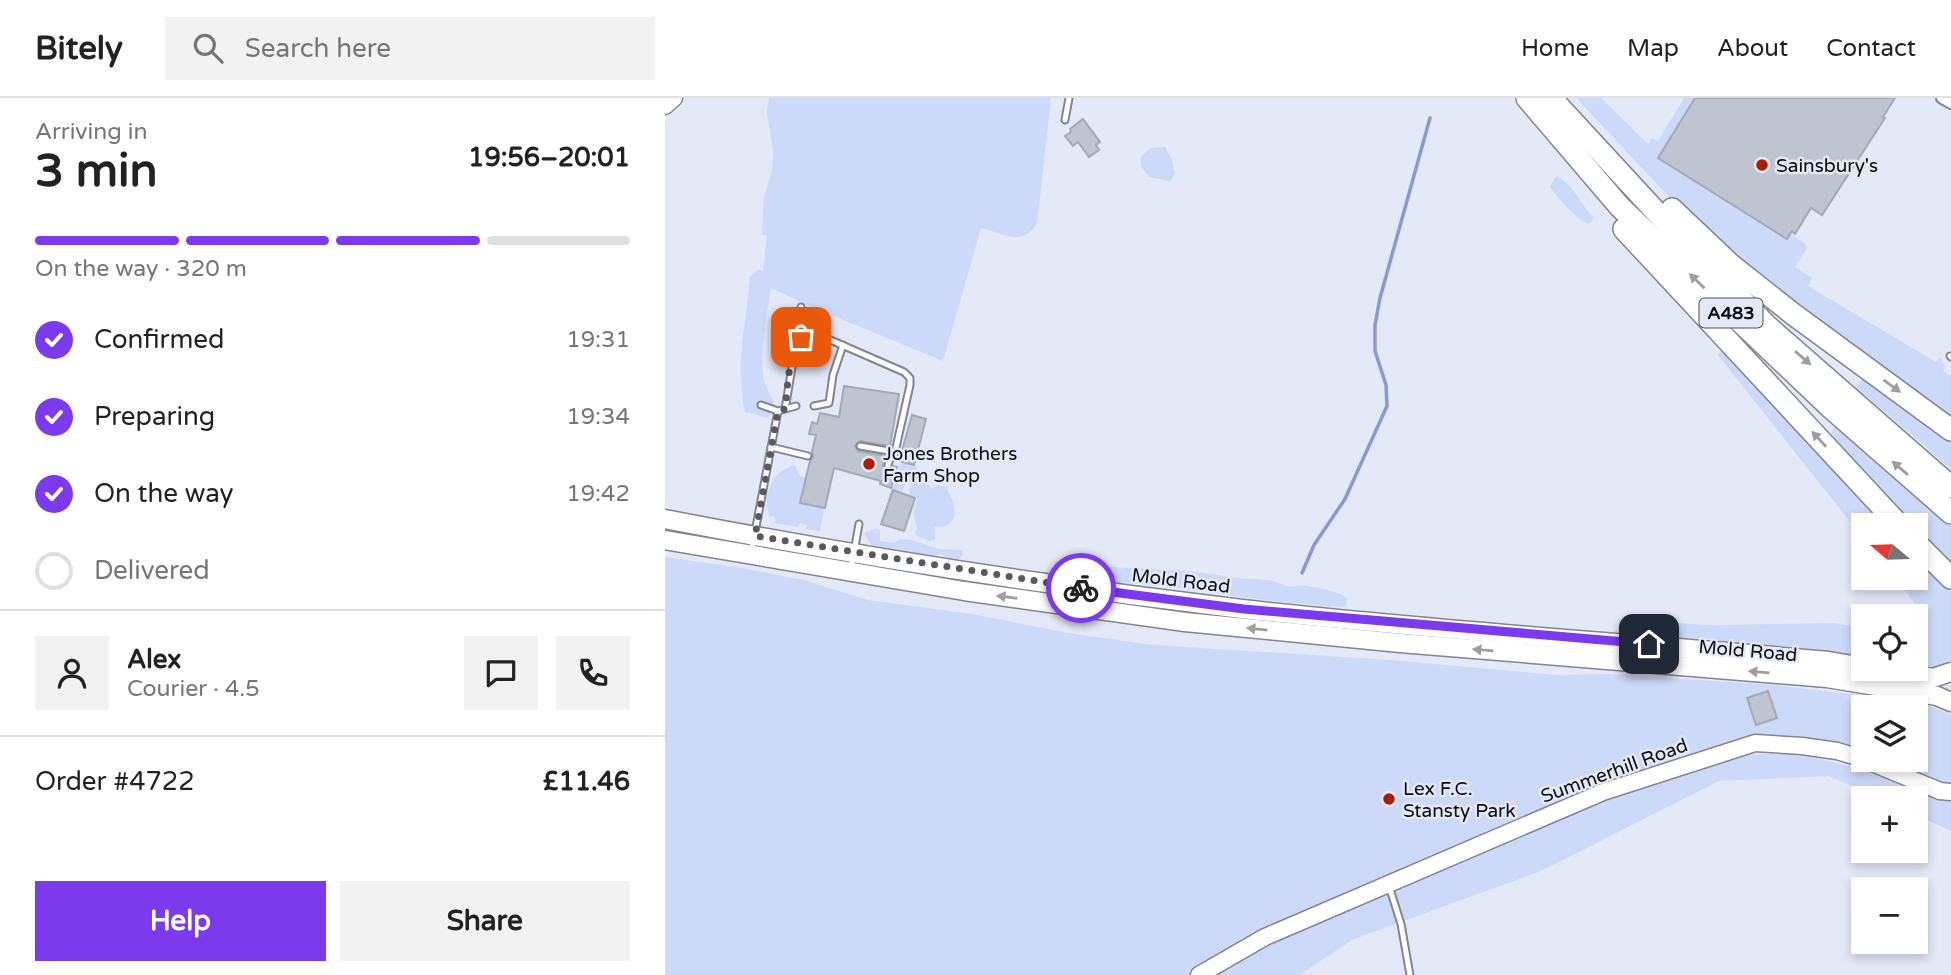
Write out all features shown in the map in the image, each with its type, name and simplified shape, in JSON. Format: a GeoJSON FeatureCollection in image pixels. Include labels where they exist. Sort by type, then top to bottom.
{"type":"FeatureCollection","features":[{"type":"Feature","properties":{"kind":"highway","name":"A483"},"geometry":{"type":"LineString","coordinates":[[1517,98],[1581,180],[1888,513]]}},
{"type":"Feature","properties":{"kind":"highway","name":"A483"},"geometry":{"type":"LineString","coordinates":[[1527,98],[1620,208],[1830,407],[1951,513]]}},
{"type":"Feature","properties":{"kind":"highway","name":"A483"},"geometry":{"type":"LineString","coordinates":[[1551,98],[1658,214],[1767,326],[1951,487]]}},
{"type":"Feature","properties":{"kind":"highway","name":"A483"},"geometry":{"type":"LineString","coordinates":[[1567,98],[1656,194],[1731,265],[1951,430]]}},
{"type":"Feature","properties":{"kind":"highway"},"geometry":{"type":"LineString","coordinates":[[1929,555],[1951,578]]}},
{"type":"Feature","properties":{"kind":"main road","name":"Mold Road"},"geometry":{"type":"LineString","coordinates":[[665,519],[994,575],[1230,607],[1851,665]]}},
{"type":"Feature","properties":{"kind":"main road","name":"Mold Road"},"geometry":{"type":"LineString","coordinates":[[665,540],[850,572],[1185,622],[1827,678],[1937,696],[1951,702]]}},
{"type":"Feature","properties":{"kind":"main road"},"geometry":{"type":"LineString","coordinates":[[1928,677],[1951,672]]}},
{"type":"Feature","properties":{"kind":"street"},"geometry":{"type":"LineString","coordinates":[[665,106],[674,98]]}},
{"type":"Feature","properties":{"kind":"street"},"geometry":{"type":"LineString","coordinates":[[1942,98],[1951,103]]}},
{"type":"Feature","properties":{"kind":"street","name":"Summerhill Road"},"geometry":{"type":"LineString","coordinates":[[1199,975],[1265,937],[1603,792],[1755,743],[1802,746],[1851,755]]}},
{"type":"Feature","properties":{"kind":"street","name":"Summerhill Road"},"geometry":{"type":"LineString","coordinates":[[1895,772],[1940,791],[1951,792]]}},
{"type":"Feature","properties":{"kind":"lane"},"geometry":{"type":"LineString","coordinates":[[1065,120],[1069,98]]}},
{"type":"Feature","properties":{"kind":"lane"},"geometry":{"type":"LineString","coordinates":[[801,307],[806,323],[816,334]]}},
{"type":"Feature","properties":{"kind":"lane"},"geometry":{"type":"LineString","coordinates":[[751,556],[771,447],[796,344],[806,334],[816,334],[843,345],[904,372],[910,378],[896,449],[888,465]]}},
{"type":"Feature","properties":{"kind":"lane"},"geometry":{"type":"LineString","coordinates":[[814,406],[829,403],[833,375],[843,345]]}},
{"type":"Feature","properties":{"kind":"lane"},"geometry":{"type":"LineString","coordinates":[[761,405],[782,410],[796,406]]}},
{"type":"Feature","properties":{"kind":"lane"},"geometry":{"type":"LineString","coordinates":[[860,446],[892,453]]}},
{"type":"Feature","properties":{"kind":"lane"},"geometry":{"type":"LineString","coordinates":[[771,447],[808,456]]}},
{"type":"Feature","properties":{"kind":"lane"},"geometry":{"type":"LineString","coordinates":[[850,572],[859,523]]}},
{"type":"Feature","properties":{"kind":"lane"},"geometry":{"type":"LineString","coordinates":[[1530,635],[1530,654]]}},
{"type":"Feature","properties":{"kind":"lane"},"geometry":{"type":"LineString","coordinates":[[1388,884],[1401,924],[1410,975]]}},
{"type":"Feature","properties":{"kind":"shaded area"},"geometry":{"type":"Polygon","coordinates":[[[769,98],[1051,98],[1037,224],[1031,231],[1018,237],[981,228],[943,361],[771,288],[762,360],[764,380],[774,404],[772,413],[767,418],[745,412],[741,378],[750,277],[759,269],[763,271],[767,236],[762,234],[764,197],[772,171],[773,154],[767,112],[769,98]]]}},
{"type":"Feature","properties":{"kind":"shaded area"},"geometry":{"type":"Polygon","coordinates":[[[1576,98],[1601,98],[1648,144],[1652,138],[1658,141],[1684,98],[1695,98],[1658,158],[1786,239],[1790,234],[1806,244],[1806,250],[1795,267],[1812,278],[1808,286],[1936,362],[1940,357],[1945,367],[1943,371],[1951,376],[1951,420],[1797,305],[1689,218],[1576,98]]]}},
{"type":"Feature","properties":{"kind":"shaded area"},"geometry":{"type":"Polygon","coordinates":[[[1165,147],[1175,174],[1170,181],[1149,177],[1141,166],[1141,157],[1150,148],[1165,147]]]}},
{"type":"Feature","properties":{"kind":"shaded area"},"geometry":{"type":"Polygon","coordinates":[[[1556,176],[1572,189],[1593,217],[1588,224],[1574,214],[1550,187],[1556,176]]]}},
{"type":"Feature","properties":{"kind":"shaded area"},"geometry":{"type":"Polygon","coordinates":[[[1723,352],[1878,513],[1851,513],[1851,523],[1717,354],[1723,352]]]}},
{"type":"Feature","properties":{"kind":"shaded area"},"geometry":{"type":"Polygon","coordinates":[[[1865,375],[1951,438],[1951,469],[1856,387],[1865,375]]]}},
{"type":"Feature","properties":{"kind":"shaded area"},"geometry":{"type":"Polygon","coordinates":[[[1838,424],[1951,525],[1951,563],[1929,540],[1929,513],[1903,513],[1828,436],[1838,424]]]}},
{"type":"Feature","properties":{"kind":"shaded area"},"geometry":{"type":"Polygon","coordinates":[[[901,462],[914,465],[932,489],[938,485],[946,487],[950,494],[955,514],[953,520],[950,524],[934,527],[935,539],[930,541],[915,535],[917,527],[913,513],[917,499],[909,496],[911,483],[905,483],[902,493],[896,491],[892,502],[887,501],[901,462]]]}},
{"type":"Feature","properties":{"kind":"shaded area"},"geometry":{"type":"Polygon","coordinates":[[[795,465],[800,476],[806,478],[800,503],[824,508],[820,531],[806,529],[807,525],[800,523],[798,527],[773,523],[776,521],[774,516],[770,517],[767,501],[771,485],[780,472],[795,465]]]}},
{"type":"Feature","properties":{"kind":"shaded area"},"geometry":{"type":"Polygon","coordinates":[[[875,528],[880,530],[880,541],[894,543],[901,539],[912,540],[939,549],[962,550],[963,554],[958,560],[951,561],[941,554],[926,558],[874,549],[864,533],[875,528]]]}},
{"type":"Feature","properties":{"kind":"shaded area"},"geometry":{"type":"Polygon","coordinates":[[[665,557],[803,580],[868,600],[972,614],[1068,633],[1153,645],[1391,660],[1556,675],[1609,674],[1776,685],[1854,695],[1851,695],[1851,750],[1793,740],[1720,761],[1758,754],[1810,757],[1851,767],[1851,772],[1866,772],[1903,786],[1851,786],[1829,776],[1719,781],[1541,871],[1354,939],[1299,975],[665,975],[665,557]]]}},
{"type":"Feature","properties":{"kind":"shaded area"},"geometry":{"type":"Polygon","coordinates":[[[1093,566],[1190,571],[1274,581],[1289,587],[1301,585],[1341,594],[1347,599],[1347,603],[1344,607],[1320,606],[1155,585],[1110,582],[1085,576],[1085,569],[1093,566]]]}},
{"type":"Feature","properties":{"kind":"shaded area"},"geometry":{"type":"Polygon","coordinates":[[[1929,566],[1951,589],[1951,660],[1938,669],[1928,669],[1928,604],[1915,604],[1904,590],[1929,590],[1929,566]]]}},
{"type":"Feature","properties":{"kind":"shaded area"},"geometry":{"type":"Polygon","coordinates":[[[1619,620],[1713,625],[1833,623],[1851,626],[1851,655],[1713,642],[1712,639],[1619,635],[1619,620]]]}},
{"type":"Feature","properties":{"kind":"shaded area"},"geometry":{"type":"Polygon","coordinates":[[[1928,705],[1951,715],[1951,787],[1908,772],[1928,772],[1928,705]]]}},
{"type":"Feature","properties":{"kind":"shaded area"},"geometry":{"type":"Polygon","coordinates":[[[1928,795],[1943,801],[1951,800],[1951,831],[1928,820],[1928,795]]]}},
{"type":"Feature","properties":{"kind":"building","name":"Sainsbury's"},"geometry":{"type":"Polygon","coordinates":[[[1695,98],[1895,98],[1883,117],[1885,118],[1822,215],[1811,208],[1795,234],[1792,231],[1787,239],[1658,158],[1695,98]]]}},
{"type":"Feature","properties":{"kind":"building"},"geometry":{"type":"Polygon","coordinates":[[[1083,119],[1100,142],[1096,145],[1099,150],[1089,157],[1078,142],[1073,146],[1065,136],[1083,119]]]}},
{"type":"Feature","properties":{"kind":"building"},"geometry":{"type":"Polygon","coordinates":[[[844,386],[899,394],[890,446],[860,441],[855,446],[858,451],[886,456],[883,465],[886,470],[897,467],[891,488],[880,484],[881,481],[834,468],[825,508],[800,503],[813,457],[816,435],[809,434],[812,422],[817,424],[820,413],[839,417],[844,386]]]}},
{"type":"Feature","properties":{"kind":"building"},"geometry":{"type":"Polygon","coordinates":[[[912,415],[926,419],[914,465],[899,461],[912,415]]]}},
{"type":"Feature","properties":{"kind":"building"},"geometry":{"type":"Polygon","coordinates":[[[893,490],[915,498],[904,531],[881,524],[893,490]]]}},
{"type":"Feature","properties":{"kind":"building"},"geometry":{"type":"Polygon","coordinates":[[[1768,691],[1777,718],[1756,725],[1747,698],[1768,691]]]}},
{"type":"Feature","properties":{"kind":"waterway"},"geometry":{"type":"LineString","coordinates":[[1302,573],[1314,545],[1345,499],[1387,406],[1386,385],[1375,351],[1375,325],[1380,298],[1430,118]]}},
{"type":"Feature","properties":{"kind":"way so far"},"geometry":{"type":"LineString","coordinates":[[801,337],[796,344],[792,361],[785,409],[778,411],[755,536],[1081,588]]}},
{"type":"Feature","properties":{"kind":"place","name":"Sainsbury's"},"geometry":{"type":"Point","coordinates":[1762,165]}},
{"type":"Feature","properties":{"kind":"place","name":"Jones Brothers Farm Shop"},"geometry":{"type":"Point","coordinates":[869,464]}},
{"type":"Feature","properties":{"kind":"place","name":"Lex F.C. Stansty Park"},"geometry":{"type":"Point","coordinates":[1389,799]}},
{"type":"Feature","properties":{"kind":"route"},"geometry":{"type":"LineString","coordinates":[[1081,588],[1244,609],[1649,644]]}}]}
